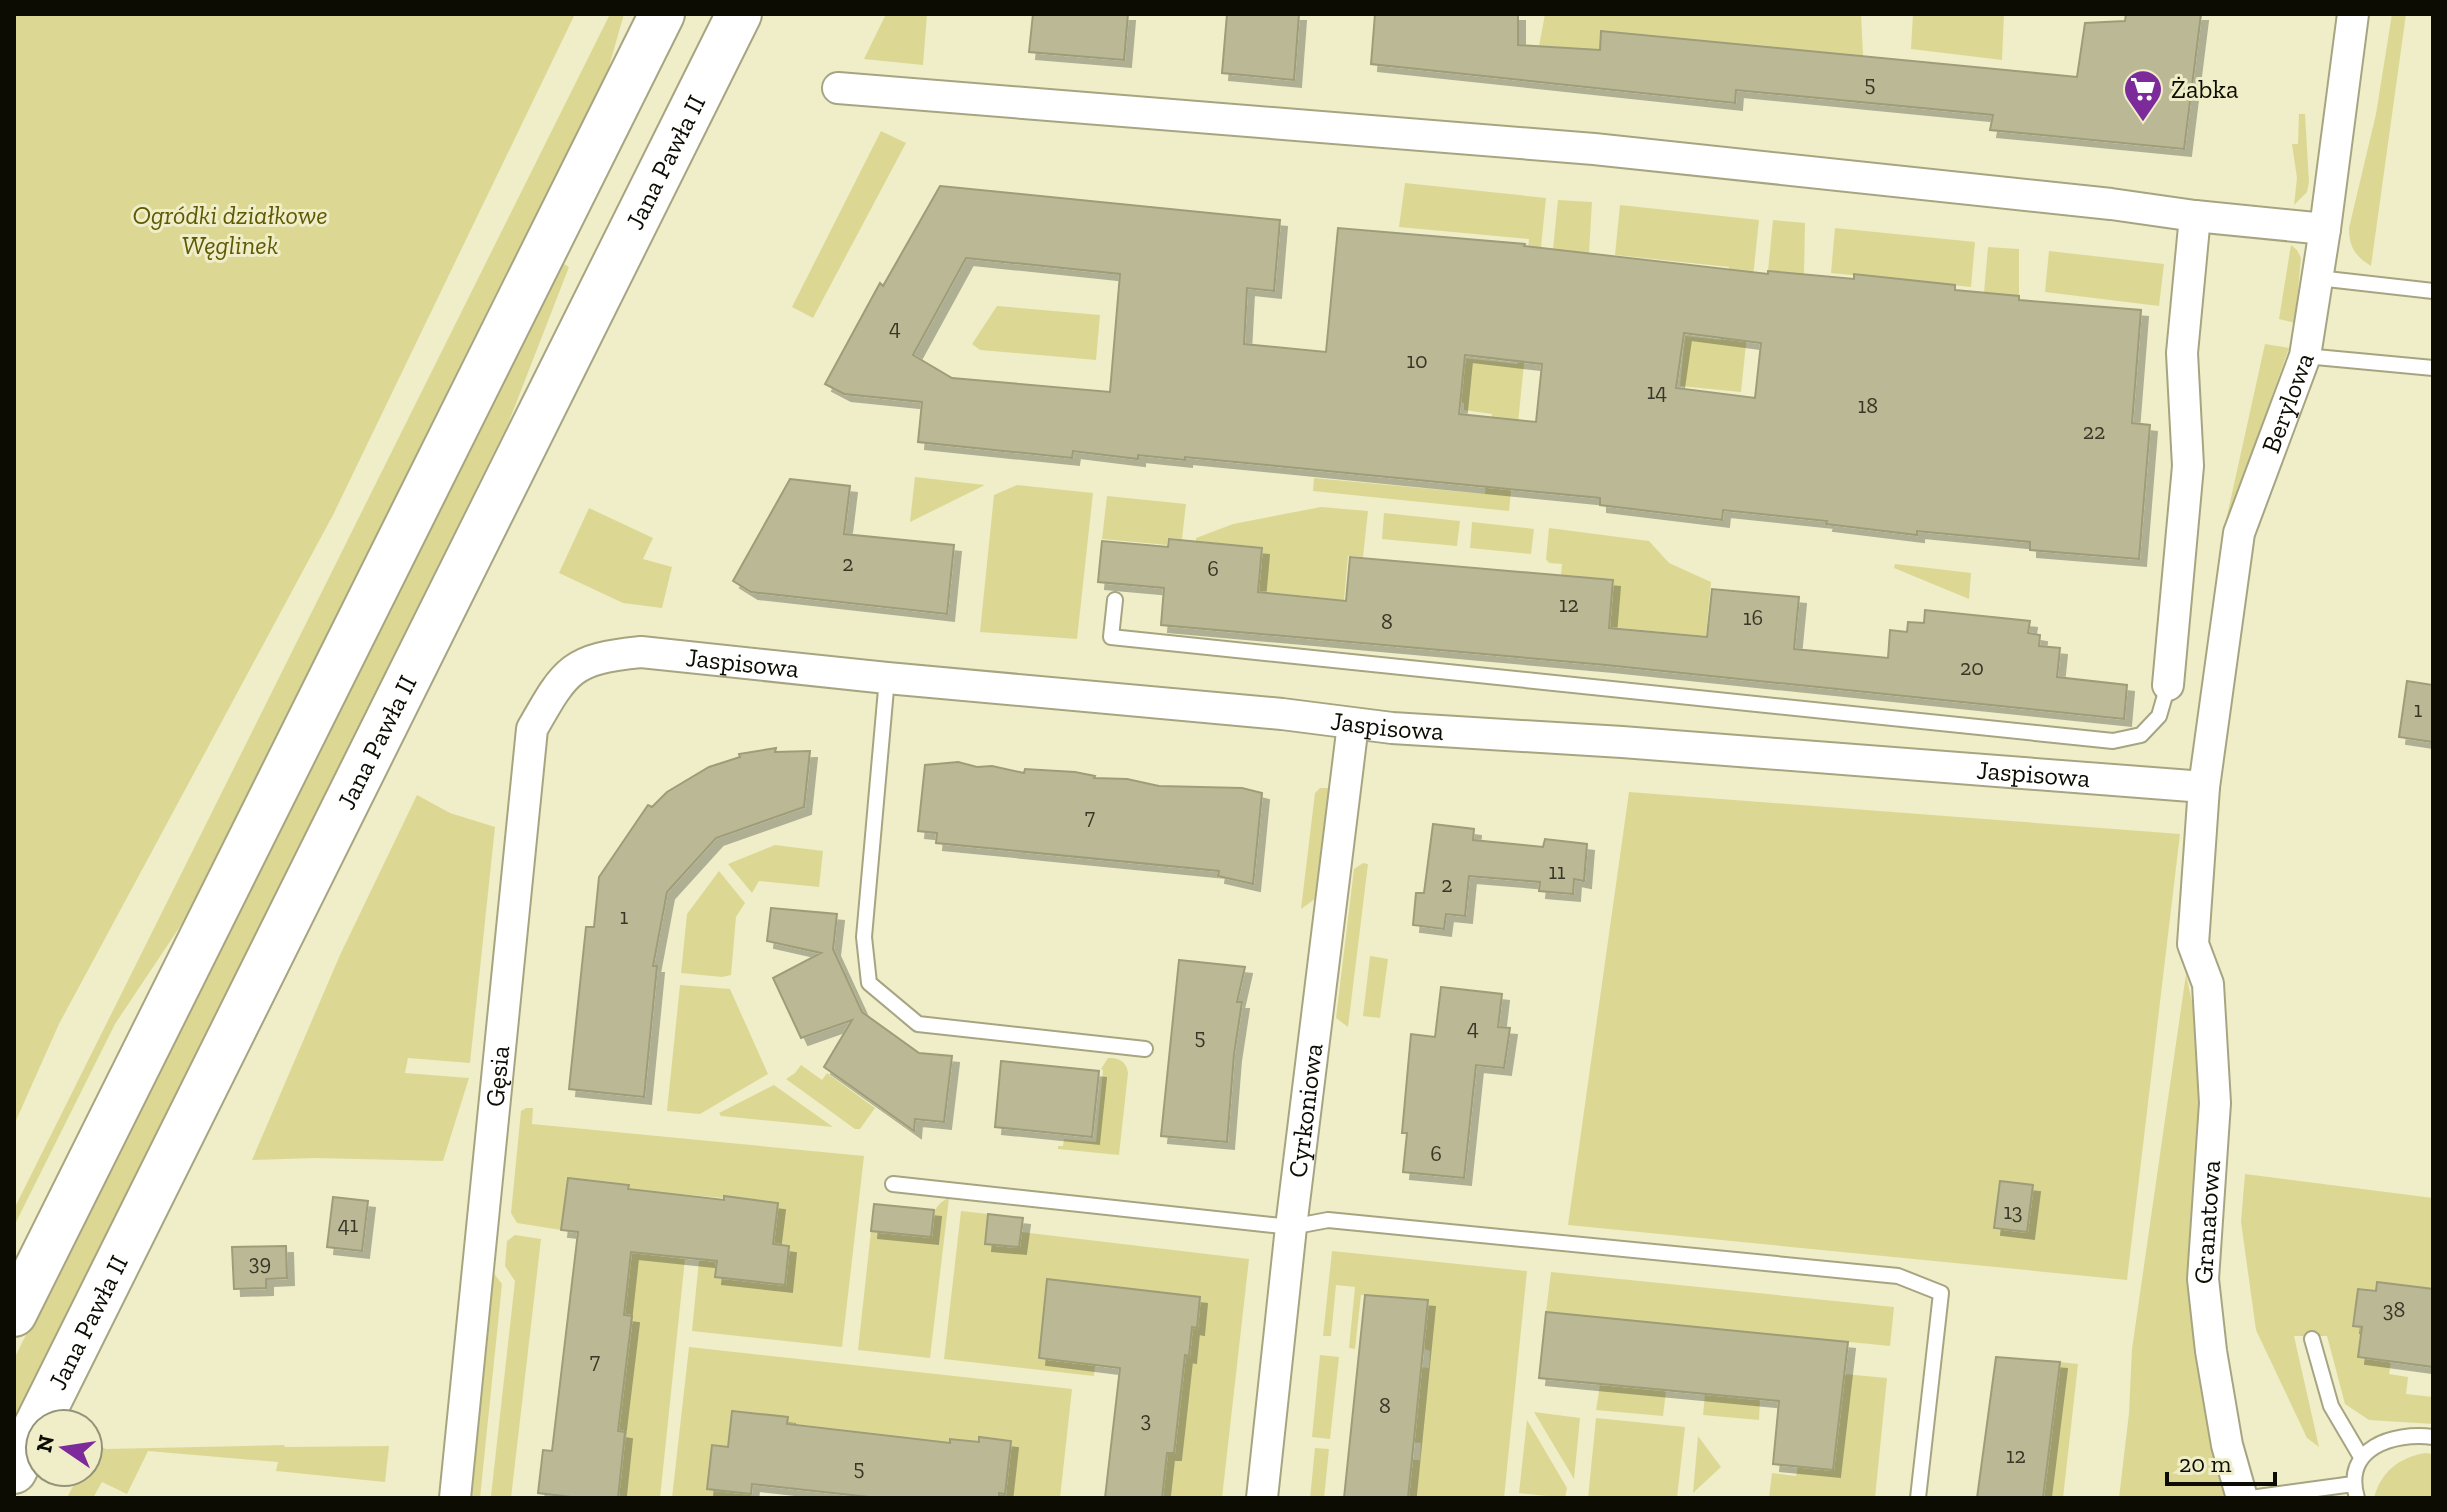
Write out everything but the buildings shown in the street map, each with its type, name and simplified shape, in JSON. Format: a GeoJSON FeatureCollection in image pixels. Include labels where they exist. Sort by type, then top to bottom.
{"type":"FeatureCollection","features":[{"type":"Feature","properties":{"kind":"main road"},"geometry":{"type":"LineString","coordinates":[[14,1314],[662,14]]}},
{"type":"Feature","properties":{"kind":"main road","name":"Jana Pawła II"},"geometry":{"type":"LineString","coordinates":[[14,1471],[739,14]]}},
{"type":"Feature","properties":{"kind":"street","name":"Berylowa"},"geometry":{"type":"LineString","coordinates":[[2193,944],[2204,787],[2239,533],[2305,356],[2353,14]]}},
{"type":"Feature","properties":{"kind":"street"},"geometry":{"type":"LineString","coordinates":[[838,88],[1594,149],[2325,229]]}},
{"type":"Feature","properties":{"kind":"street"},"geometry":{"type":"LineString","coordinates":[[2168,685],[2188,466],[2182,353],[2195,216]]}},
{"type":"Feature","properties":{"kind":"street","name":"Jaspisowa"},"geometry":{"type":"LineString","coordinates":[[574,667],[602,656],[641,652],[1282,714],[1353,724],[2204,787]]}},
{"type":"Feature","properties":{"kind":"street","name":"Gęsia"},"geometry":{"type":"LineString","coordinates":[[455,1498],[532,729],[554,690],[574,667]]}},
{"type":"Feature","properties":{"kind":"street","name":"Cyrkoniowa"},"geometry":{"type":"LineString","coordinates":[[1262,1498],[1291,1227],[1353,724]]}},
{"type":"Feature","properties":{"kind":"street","name":"Granatowa"},"geometry":{"type":"LineString","coordinates":[[2193,944],[2208,984],[2215,1103],[2203,1279],[2227,1445],[2242,1498]]}},
{"type":"Feature","properties":{"kind":"lane"},"geometry":{"type":"LineString","coordinates":[[2318,278],[2433,291]]}},
{"type":"Feature","properties":{"kind":"lane"},"geometry":{"type":"LineString","coordinates":[[2305,356],[2433,368]]}},
{"type":"Feature","properties":{"kind":"lane"},"geometry":{"type":"LineString","coordinates":[[1115,600],[1111,637],[2113,741],[2141,735],[2159,716],[2168,685]]}},
{"type":"Feature","properties":{"kind":"lane"},"geometry":{"type":"LineString","coordinates":[[887,678],[864,937],[869,983],[918,1024],[1145,1049]]}},
{"type":"Feature","properties":{"kind":"lane"},"geometry":{"type":"LineString","coordinates":[[893,1184],[1291,1227],[1328,1220],[1898,1276],[1941,1293],[1918,1498]]}},
{"type":"Feature","properties":{"kind":"lane"},"geometry":{"type":"LineString","coordinates":[[2250,1498],[2355,1491],[2361,1457],[2331,1406],[2312,1339]]}},
{"type":"Feature","properties":{"kind":"lane"},"geometry":{"type":"LineString","coordinates":[[2361,1457],[2382,1441],[2411,1434],[2433,1437]]}},
{"type":"Feature","properties":{"kind":"green space","name":"Ogródki działkowe Węglinek"},"geometry":{"type":"Polygon","coordinates":[[[14,14],[575,14],[333,515],[59,1024],[14,1125],[14,14]]]}},
{"type":"Feature","properties":{"kind":"green space"},"geometry":{"type":"Polygon","coordinates":[[[610,14],[624,14],[604,84],[195,904],[115,1024],[14,1226],[14,1209],[610,14]]]}},
{"type":"Feature","properties":{"kind":"green space"},"geometry":{"type":"Polygon","coordinates":[[[886,14],[927,14],[923,65],[864,59],[886,14]]]}},
{"type":"Feature","properties":{"kind":"green space"},"geometry":{"type":"Polygon","coordinates":[[[1545,14],[1861,14],[1863,56],[1602,31],[1600,50],[1539,46],[1545,14]]]}},
{"type":"Feature","properties":{"kind":"green space"},"geometry":{"type":"Polygon","coordinates":[[[1913,14],[2004,14],[2002,60],[1911,49],[1913,14]]]}},
{"type":"Feature","properties":{"kind":"green space"},"geometry":{"type":"Polygon","coordinates":[[[2392,14],[2406,14],[2371,266],[2354,250],[2349,228],[2376,114],[2392,14]]]}},
{"type":"Feature","properties":{"kind":"green space"},"geometry":{"type":"Polygon","coordinates":[[[2299,114],[2305,114],[2309,182],[2307,192],[2294,205],[2297,178],[2292,144],[2298,144],[2299,114]]]}},
{"type":"Feature","properties":{"kind":"green space"},"geometry":{"type":"Polygon","coordinates":[[[881,131],[906,143],[813,318],[792,307],[881,131]]]}},
{"type":"Feature","properties":{"kind":"green space"},"geometry":{"type":"Polygon","coordinates":[[[1405,183],[1546,198],[1540,257],[1534,266],[1509,511],[1313,491],[1314,478],[1485,494],[1492,414],[1464,410],[1464,403],[1450,402],[1454,357],[1517,364],[1529,239],[1399,227],[1405,183]]]}},
{"type":"Feature","properties":{"kind":"green space"},"geometry":{"type":"Polygon","coordinates":[[[1558,200],[1592,202],[1589,253],[1553,249],[1558,200]]]}},
{"type":"Feature","properties":{"kind":"green space"},"geometry":{"type":"Polygon","coordinates":[[[1620,205],[1759,220],[1741,392],[1680,386],[1685,336],[1721,340],[1729,267],[1615,255],[1620,205]]]}},
{"type":"Feature","properties":{"kind":"green space"},"geometry":{"type":"Polygon","coordinates":[[[1773,220],[1805,223],[1804,274],[1768,271],[1773,220]]]}},
{"type":"Feature","properties":{"kind":"green space"},"geometry":{"type":"Polygon","coordinates":[[[1835,228],[1975,242],[1971,287],[1831,273],[1835,228]]]}},
{"type":"Feature","properties":{"kind":"green space"},"geometry":{"type":"Polygon","coordinates":[[[2291,245],[2301,258],[2295,323],[2279,319],[2291,245]]]}},
{"type":"Feature","properties":{"kind":"green space"},"geometry":{"type":"Polygon","coordinates":[[[1988,247],[2019,249],[2019,296],[1984,293],[1988,247]]]}},
{"type":"Feature","properties":{"kind":"green space"},"geometry":{"type":"Polygon","coordinates":[[[2049,251],[2164,264],[2159,306],[2045,292],[2049,251]]]}},
{"type":"Feature","properties":{"kind":"green space"},"geometry":{"type":"Polygon","coordinates":[[[562,263],[569,267],[508,424],[14,1423],[14,1359],[442,494],[562,263]]]}},
{"type":"Feature","properties":{"kind":"green space"},"geometry":{"type":"Polygon","coordinates":[[[997,306],[1100,315],[1096,360],[980,350],[972,344],[997,306]]]}},
{"type":"Feature","properties":{"kind":"green space"},"geometry":{"type":"Polygon","coordinates":[[[2265,344],[2289,348],[2223,534],[2265,344]]]}},
{"type":"Feature","properties":{"kind":"green space"},"geometry":{"type":"Polygon","coordinates":[[[915,477],[985,485],[910,522],[915,477]]]}},
{"type":"Feature","properties":{"kind":"green space"},"geometry":{"type":"Polygon","coordinates":[[[1017,485],[1093,493],[1077,639],[980,632],[994,495],[1017,485]]]}},
{"type":"Feature","properties":{"kind":"green space"},"geometry":{"type":"Polygon","coordinates":[[[1107,496],[1186,504],[1182,539],[1168,538],[1167,545],[1102,539],[1107,496]]]}},
{"type":"Feature","properties":{"kind":"green space"},"geometry":{"type":"Polygon","coordinates":[[[1321,507],[1368,511],[1363,557],[1348,556],[1344,600],[1259,591],[1263,547],[1196,541],[1196,538],[1233,524],[1321,507]]]}},
{"type":"Feature","properties":{"kind":"green space"},"geometry":{"type":"Polygon","coordinates":[[[589,508],[653,538],[643,559],[672,567],[662,608],[623,603],[559,573],[589,508]]]}},
{"type":"Feature","properties":{"kind":"green space"},"geometry":{"type":"Polygon","coordinates":[[[1384,513],[1460,521],[1457,546],[1382,539],[1384,513]]]}},
{"type":"Feature","properties":{"kind":"green space"},"geometry":{"type":"Polygon","coordinates":[[[1472,522],[1534,529],[1531,554],[1470,548],[1472,522]]]}},
{"type":"Feature","properties":{"kind":"green space"},"geometry":{"type":"Polygon","coordinates":[[[1549,528],[1649,541],[1669,563],[1711,582],[1706,636],[1610,627],[1614,579],[1561,575],[1562,564],[1549,563],[1546,559],[1549,528]]]}},
{"type":"Feature","properties":{"kind":"green space"},"geometry":{"type":"Polygon","coordinates":[[[1895,564],[1971,573],[1969,599],[1894,568],[1895,564]]]}},
{"type":"Feature","properties":{"kind":"green space"},"geometry":{"type":"Polygon","coordinates":[[[1320,788],[1330,788],[1315,899],[1301,909],[1315,793],[1320,788]]]}},
{"type":"Feature","properties":{"kind":"green space"},"geometry":{"type":"Polygon","coordinates":[[[1629,792],[2180,834],[2127,1280],[1568,1225],[1629,792]]]}},
{"type":"Feature","properties":{"kind":"green space"},"geometry":{"type":"Polygon","coordinates":[[[417,795],[450,813],[495,827],[470,1063],[408,1058],[405,1073],[469,1078],[443,1161],[252,1160],[340,955],[417,795]]]}},
{"type":"Feature","properties":{"kind":"green space"},"geometry":{"type":"Polygon","coordinates":[[[775,845],[823,851],[819,887],[759,881],[752,893],[728,864],[775,845]]]}},
{"type":"Feature","properties":{"kind":"green space"},"geometry":{"type":"Polygon","coordinates":[[[1363,863],[1368,864],[1348,1027],[1336,1018],[1354,869],[1363,863]]]}},
{"type":"Feature","properties":{"kind":"green space"},"geometry":{"type":"Polygon","coordinates":[[[719,871],[745,903],[736,917],[731,975],[681,973],[687,914],[719,871]]]}},
{"type":"Feature","properties":{"kind":"green space"},"geometry":{"type":"Polygon","coordinates":[[[1370,956],[1388,959],[1380,1018],[1363,1016],[1370,956]]]}},
{"type":"Feature","properties":{"kind":"green space"},"geometry":{"type":"Polygon","coordinates":[[[2186,974],[2204,1058],[2226,1494],[2218,1498],[2119,1498],[2129,1413],[2132,1349],[2186,974]]]}},
{"type":"Feature","properties":{"kind":"green space"},"geometry":{"type":"Polygon","coordinates":[[[680,985],[730,989],[768,1074],[700,1114],[667,1111],[680,985]]]}},
{"type":"Feature","properties":{"kind":"green space"},"geometry":{"type":"Polygon","coordinates":[[[1108,1058],[1122,1061],[1128,1073],[1119,1155],[1058,1149],[1058,1146],[1063,1146],[1064,1139],[1096,1142],[1101,1069],[1108,1058]]]}},
{"type":"Feature","properties":{"kind":"green space"},"geometry":{"type":"Polygon","coordinates":[[[801,1065],[822,1080],[827,1073],[875,1108],[860,1129],[855,1129],[786,1079],[801,1065]]]}},
{"type":"Feature","properties":{"kind":"green space"},"geometry":{"type":"Polygon","coordinates":[[[774,1085],[833,1127],[721,1116],[719,1113],[774,1085]]]}},
{"type":"Feature","properties":{"kind":"green space"},"geometry":{"type":"Polygon","coordinates":[[[533,1108],[532,1124],[864,1156],[842,1347],[692,1331],[699,1260],[717,1262],[715,1276],[785,1285],[789,1247],[773,1244],[777,1203],[657,1192],[627,1196],[628,1185],[568,1178],[561,1230],[517,1223],[511,1213],[521,1111],[533,1108]]]}},
{"type":"Feature","properties":{"kind":"green space"},"geometry":{"type":"Polygon","coordinates":[[[2245,1174],[2433,1198],[2433,1289],[2378,1282],[2376,1291],[2358,1289],[2352,1325],[2362,1327],[2391,1361],[2389,1374],[2408,1377],[2406,1394],[2433,1397],[2433,1424],[2369,1420],[2345,1404],[2327,1336],[2294,1336],[2319,1447],[2307,1438],[2256,1330],[2241,1222],[2245,1174]]]}},
{"type":"Feature","properties":{"kind":"green space"},"geometry":{"type":"Polygon","coordinates":[[[949,1198],[930,1358],[858,1350],[871,1231],[930,1237],[936,1209],[949,1198]]]}},
{"type":"Feature","properties":{"kind":"green space"},"geometry":{"type":"Polygon","coordinates":[[[961,1211],[988,1214],[986,1244],[1019,1247],[1021,1232],[1249,1259],[1222,1498],[1162,1498],[1167,1453],[1174,1453],[1182,1384],[1178,1355],[1189,1355],[1192,1327],[1197,1327],[1200,1297],[1149,1291],[1102,1291],[1103,1285],[1048,1279],[1039,1358],[1095,1365],[1094,1376],[944,1359],[961,1211]]]}},
{"type":"Feature","properties":{"kind":"green space"},"geometry":{"type":"Polygon","coordinates":[[[515,1235],[541,1239],[511,1498],[491,1496],[515,1281],[505,1266],[507,1241],[515,1235]]]}},
{"type":"Feature","properties":{"kind":"green space"},"geometry":{"type":"Polygon","coordinates":[[[1332,1251],[1527,1271],[1504,1498],[1408,1498],[1412,1460],[1420,1460],[1421,1443],[1413,1442],[1421,1367],[1429,1368],[1430,1351],[1424,1349],[1428,1301],[1361,1295],[1355,1349],[1349,1348],[1355,1287],[1336,1285],[1331,1336],[1323,1336],[1332,1251]]]}},
{"type":"Feature","properties":{"kind":"green space"},"geometry":{"type":"Polygon","coordinates":[[[631,1252],[685,1259],[660,1498],[618,1498],[625,1432],[611,1430],[631,1252]]]}},
{"type":"Feature","properties":{"kind":"green space"},"geometry":{"type":"Polygon","coordinates":[[[492,1271],[502,1284],[480,1498],[469,1498],[492,1271]]]}},
{"type":"Feature","properties":{"kind":"green space"},"geometry":{"type":"Polygon","coordinates":[[[1551,1272],[1894,1307],[1890,1346],[1546,1312],[1551,1272]]]}},
{"type":"Feature","properties":{"kind":"green space"},"geometry":{"type":"Polygon","coordinates":[[[689,1347],[1072,1389],[1060,1498],[999,1498],[999,1493],[1005,1493],[1011,1441],[980,1437],[979,1442],[950,1439],[949,1450],[786,1432],[787,1417],[732,1411],[728,1447],[712,1446],[707,1489],[751,1494],[750,1498],[672,1498],[689,1347]]]}},
{"type":"Feature","properties":{"kind":"green space"},"geometry":{"type":"Polygon","coordinates":[[[1320,1355],[1339,1357],[1330,1439],[1312,1437],[1320,1355]]]}},
{"type":"Feature","properties":{"kind":"green space"},"geometry":{"type":"Polygon","coordinates":[[[2060,1362],[2078,1364],[2063,1498],[2044,1498],[2060,1362]]]}},
{"type":"Feature","properties":{"kind":"green space"},"geometry":{"type":"Polygon","coordinates":[[[1844,1374],[1887,1378],[1875,1498],[1769,1498],[1772,1473],[1796,1476],[1798,1466],[1833,1469],[1844,1374]]]}},
{"type":"Feature","properties":{"kind":"green space"},"geometry":{"type":"Polygon","coordinates":[[[1600,1385],[1666,1391],[1663,1416],[1596,1410],[1600,1385]]]}},
{"type":"Feature","properties":{"kind":"green space"},"geometry":{"type":"Polygon","coordinates":[[[1705,1394],[1760,1400],[1759,1420],[1703,1415],[1705,1394]]]}},
{"type":"Feature","properties":{"kind":"green space"},"geometry":{"type":"Polygon","coordinates":[[[1534,1412],[1580,1418],[1574,1479],[1534,1412]]]}},
{"type":"Feature","properties":{"kind":"green space"},"geometry":{"type":"Polygon","coordinates":[[[1596,1418],[1685,1427],[1677,1498],[1588,1498],[1596,1418]]]}},
{"type":"Feature","properties":{"kind":"green space"},"geometry":{"type":"Polygon","coordinates":[[[1527,1420],[1567,1488],[1565,1498],[1519,1493],[1527,1420]]]}},
{"type":"Feature","properties":{"kind":"green space"},"geometry":{"type":"Polygon","coordinates":[[[1698,1436],[1721,1467],[1693,1493],[1698,1436]]]}},
{"type":"Feature","properties":{"kind":"green space"},"geometry":{"type":"Polygon","coordinates":[[[389,1446],[385,1482],[276,1471],[278,1462],[148,1451],[127,1494],[104,1483],[104,1448],[389,1446]]]}},
{"type":"Feature","properties":{"kind":"green space"},"geometry":{"type":"Polygon","coordinates":[[[1315,1448],[1329,1449],[1324,1498],[1310,1498],[1315,1448]]]}},
{"type":"Feature","properties":{"kind":"green space"},"geometry":{"type":"Polygon","coordinates":[[[2433,1454],[2433,1498],[2374,1498],[2381,1481],[2392,1468],[2407,1458],[2433,1454]]]}},
{"type":"Feature","properties":{"kind":"green space"},"geometry":{"type":"Polygon","coordinates":[[[72,1488],[99,1488],[93,1498],[67,1498],[72,1488]]]}},
{"type":"Feature","properties":{"kind":"place","name":"Żabka"},"geometry":{"type":"Point","coordinates":[2143,123]}}]}
